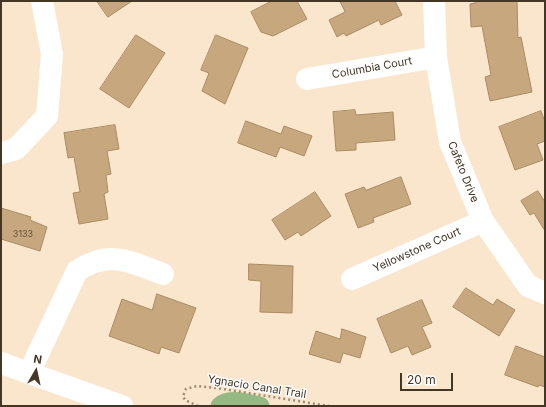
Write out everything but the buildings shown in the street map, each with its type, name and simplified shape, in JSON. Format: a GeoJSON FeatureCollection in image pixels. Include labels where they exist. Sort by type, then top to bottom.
{"type":"FeatureCollection","features":[{"type":"Feature","properties":{"kind":"street"},"geometry":{"type":"LineString","coordinates":[[1,153],[16,149],[47,116],[52,54],[42,1]]}},
{"type":"Feature","properties":{"kind":"street","name":"Cafeto Drive"},"geometry":{"type":"LineString","coordinates":[[434,1],[436,57],[450,142],[483,221],[528,286],[545,293]]}},
{"type":"Feature","properties":{"kind":"street","name":"Columbia Court"},"geometry":{"type":"LineString","coordinates":[[307,79],[436,57]]}},
{"type":"Feature","properties":{"kind":"street","name":"Yellowstone Court"},"geometry":{"type":"LineString","coordinates":[[352,279],[483,221]]}},
{"type":"Feature","properties":{"kind":"street"},"geometry":{"type":"LineString","coordinates":[[29,373],[77,271],[88,263],[105,259],[121,259],[163,274]]}},
{"type":"Feature","properties":{"kind":"street"},"geometry":{"type":"LineString","coordinates":[[1,363],[29,373],[90,401],[122,406]]}},
{"type":"Feature","properties":{"kind":"path","name":"Ygnacio Canal Trail"},"geometry":{"type":"LineString","coordinates":[[198,406],[185,400],[183,396],[186,389],[197,386],[217,388],[329,406]]}},
{"type":"Feature","properties":{"kind":"waterway"},"geometry":{"type":"LineString","coordinates":[[220,406],[229,402],[260,406]]}}]}
